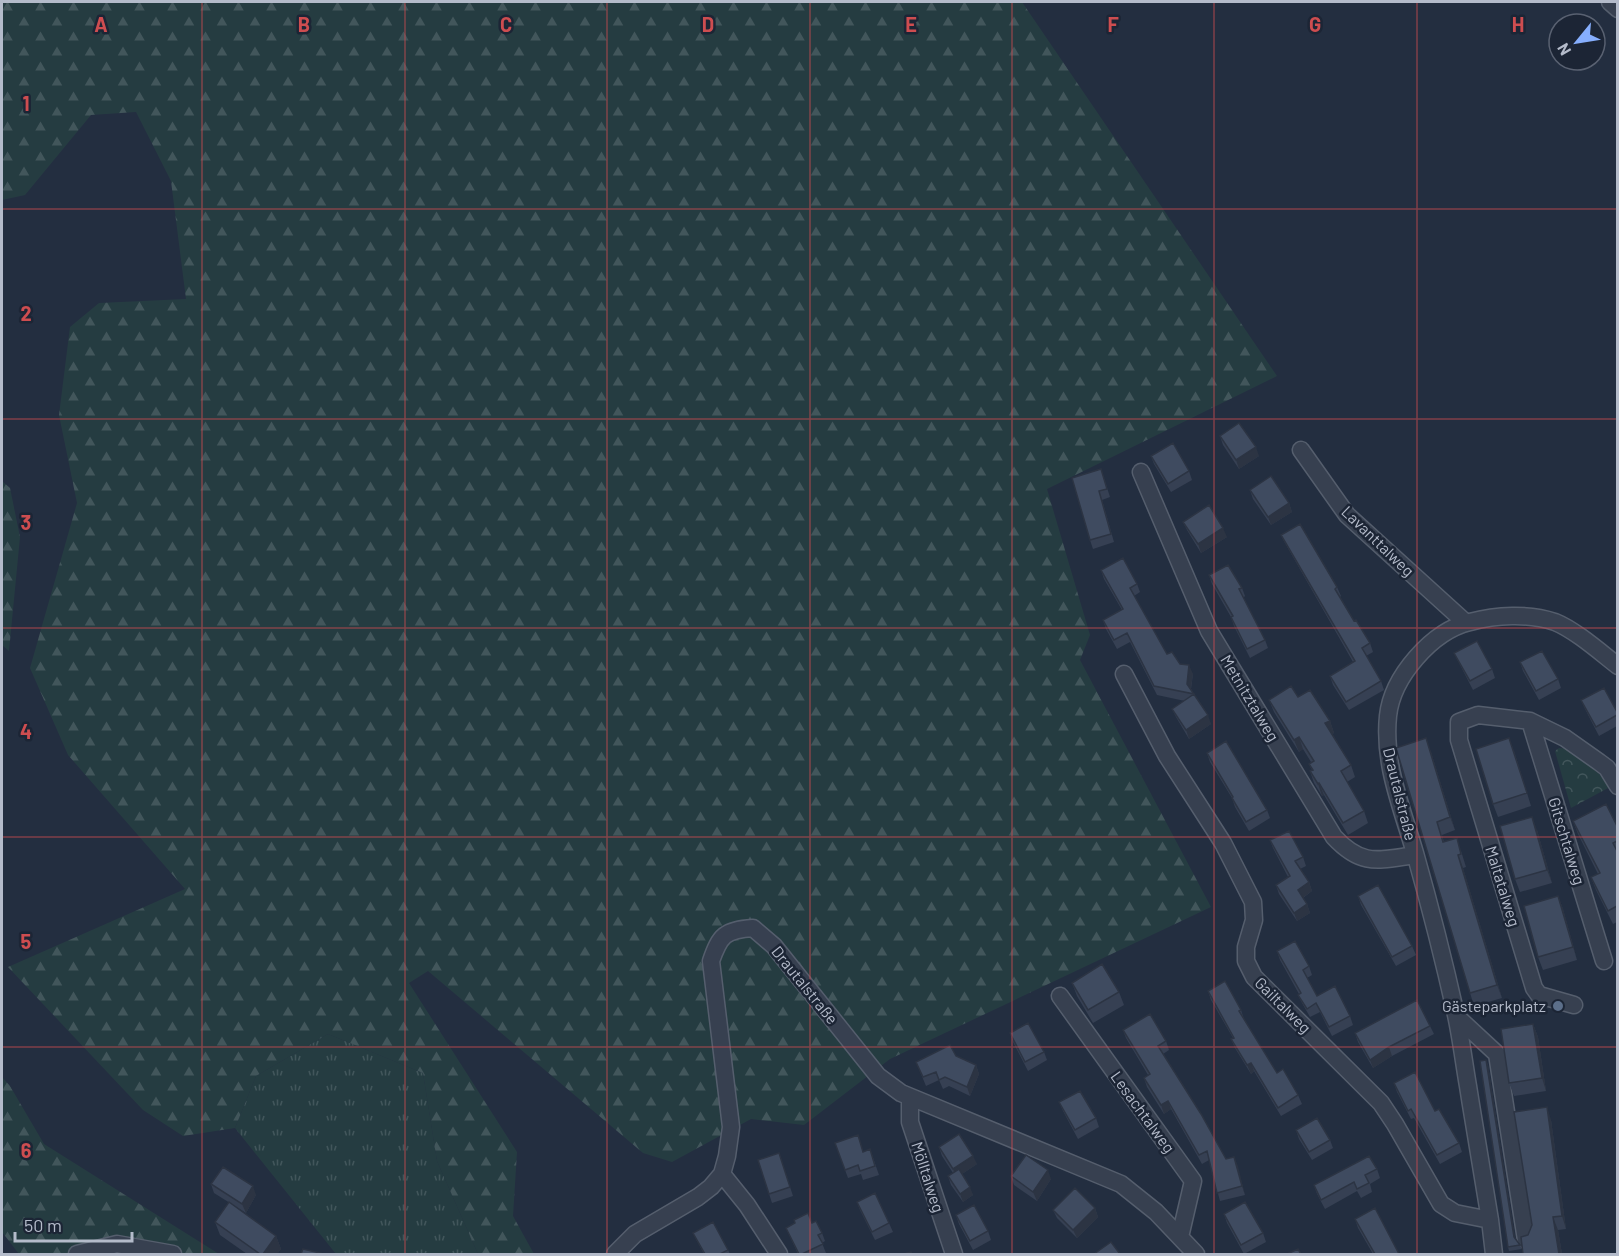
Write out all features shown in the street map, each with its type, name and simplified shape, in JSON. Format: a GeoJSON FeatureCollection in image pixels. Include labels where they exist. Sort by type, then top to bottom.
{"type":"FeatureCollection","features":[{"type":"Feature","properties":{"kind":"street"},"geometry":{"type":"LineString","coordinates":[[1610,2],[1617,9]]}},
{"type":"Feature","properties":{"kind":"street","name":"Lavanttalweg"},"geometry":{"type":"LineString","coordinates":[[1301,450],[1347,515],[1466,623]]}},
{"type":"Feature","properties":{"kind":"street","name":"Metnitztalweg"},"geometry":{"type":"LineString","coordinates":[[1141,472],[1209,631],[1334,837],[1346,850],[1360,858],[1377,860],[1415,855]]}},
{"type":"Feature","properties":{"kind":"street","name":"Drautalstraße"},"geometry":{"type":"LineString","coordinates":[[1494,1254],[1456,1017],[1415,855],[1390,770],[1386,744],[1388,713],[1398,686],[1412,662],[1430,643],[1466,623],[1488,617],[1521,616],[1555,622],[1617,666]]}},
{"type":"Feature","properties":{"kind":"street","name":"Gailtalweg"},"geometry":{"type":"LineString","coordinates":[[1124,674],[1167,756],[1223,843],[1253,902],[1254,920],[1246,947],[1246,961],[1254,977],[1381,1103],[1441,1204],[1455,1213],[1490,1220]]}},
{"type":"Feature","properties":{"kind":"street","name":"Maltatalweg"},"geometry":{"type":"LineString","coordinates":[[1530,721],[1478,715],[1459,722],[1459,740],[1534,988],[1539,995],[1574,1005]]}},
{"type":"Feature","properties":{"kind":"street"},"geometry":{"type":"LineString","coordinates":[[1530,721],[1612,765],[1617,786]]}},
{"type":"Feature","properties":{"kind":"street","name":"Gitschtalweg"},"geometry":{"type":"LineString","coordinates":[[1530,721],[1604,961]]}},
{"type":"Feature","properties":{"kind":"street","name":"Drautalstraße"},"geometry":{"type":"LineString","coordinates":[[722,1174],[731,1127],[711,961],[718,941],[734,929],[753,928],[774,946],[878,1076],[901,1094],[1121,1184],[1156,1212],[1196,1254]]}},
{"type":"Feature","properties":{"kind":"street","name":"Lesachtalweg"},"geometry":{"type":"LineString","coordinates":[[1060,996],[1193,1181],[1180,1237]]}},
{"type":"Feature","properties":{"kind":"street"},"geometry":{"type":"LineString","coordinates":[[1456,1017],[1497,1054],[1526,1240]]}},
{"type":"Feature","properties":{"kind":"street","name":"Mölltalweg"},"geometry":{"type":"LineString","coordinates":[[910,1097],[910,1122],[954,1254]]}},
{"type":"Feature","properties":{"kind":"street"},"geometry":{"type":"LineString","coordinates":[[615,1254],[634,1234],[698,1197],[722,1174],[747,1205],[779,1254]]}},
{"type":"Feature","properties":{"kind":"street"},"geometry":{"type":"LineString","coordinates":[[77,1254],[117,1244],[173,1254]]}},
{"type":"Feature","properties":{"kind":"green space"},"geometry":{"type":"Polygon","coordinates":[[[2,2],[1022,2],[1277,376],[1047,489],[1090,635],[1080,660],[1211,907],[890,1059],[804,1125],[751,1119],[672,1162],[643,1153],[428,971],[409,983],[517,1152],[513,1216],[534,1254],[478,1254],[437,1161],[423,1073],[328,1034],[256,1076],[235,1128],[183,1136],[143,1110],[8,967],[185,889],[68,755],[30,668],[77,503],[59,415],[70,327],[99,303],[186,299],[171,181],[136,112],[91,115],[25,195],[2,200],[2,2]]]}},
{"type":"Feature","properties":{"kind":"green space"},"geometry":{"type":"Polygon","coordinates":[[[2,481],[10,488],[20,537],[9,651],[2,645],[2,481]]]}},
{"type":"Feature","properties":{"kind":"green space"},"geometry":{"type":"Polygon","coordinates":[[[1559,748],[1581,757],[1610,787],[1571,808],[1555,751],[1559,748]]]}},
{"type":"Feature","properties":{"kind":"green space"},"geometry":{"type":"Polygon","coordinates":[[[328,1034],[423,1073],[437,1161],[478,1254],[336,1254],[235,1128],[256,1076],[328,1034]]]}},
{"type":"Feature","properties":{"kind":"green space"},"geometry":{"type":"Polygon","coordinates":[[[2,1077],[10,1086],[44,1144],[219,1254],[19,1254],[2,1232],[2,1077]]]}},
{"type":"Feature","properties":{"kind":"building"},"geometry":{"type":"Polygon","coordinates":[[[1239,423],[1256,447],[1236,460],[1220,436],[1239,423]]]}},
{"type":"Feature","properties":{"kind":"building"},"geometry":{"type":"Polygon","coordinates":[[[1173,443],[1189,471],[1168,484],[1151,456],[1173,443]]]}},
{"type":"Feature","properties":{"kind":"building"},"geometry":{"type":"Polygon","coordinates":[[[1101,469],[1107,489],[1099,491],[1111,534],[1090,540],[1072,478],[1101,469]]]}},
{"type":"Feature","properties":{"kind":"building"},"geometry":{"type":"Polygon","coordinates":[[[1271,476],[1289,503],[1268,517],[1250,490],[1271,476]]]}},
{"type":"Feature","properties":{"kind":"building"},"geometry":{"type":"Polygon","coordinates":[[[1209,505],[1223,528],[1198,544],[1183,522],[1209,505]]]}},
{"type":"Feature","properties":{"kind":"building"},"geometry":{"type":"Polygon","coordinates":[[[1300,524],[1337,587],[1335,589],[1370,643],[1362,648],[1381,681],[1346,702],[1330,676],[1355,661],[1281,535],[1300,524]]]}},
{"type":"Feature","properties":{"kind":"building"},"geometry":{"type":"Polygon","coordinates":[[[1123,558],[1137,584],[1130,588],[1167,654],[1172,652],[1180,664],[1189,665],[1187,684],[1194,694],[1154,686],[1127,633],[1114,640],[1103,620],[1123,609],[1101,570],[1123,558]]]}},
{"type":"Feature","properties":{"kind":"building"},"geometry":{"type":"Polygon","coordinates":[[[1228,565],[1242,588],[1239,589],[1265,640],[1247,649],[1231,617],[1233,616],[1209,575],[1228,565]]]}},
{"type":"Feature","properties":{"kind":"building"},"geometry":{"type":"Polygon","coordinates":[[[1477,641],[1492,669],[1470,681],[1454,653],[1477,641]]]}},
{"type":"Feature","properties":{"kind":"building"},"geometry":{"type":"Polygon","coordinates":[[[1542,651],[1558,679],[1536,691],[1520,662],[1542,651]]]}},
{"type":"Feature","properties":{"kind":"building"},"geometry":{"type":"Polygon","coordinates":[[[1291,686],[1298,697],[1310,690],[1330,721],[1325,723],[1351,765],[1341,771],[1364,811],[1343,823],[1310,771],[1313,770],[1309,764],[1314,761],[1299,737],[1294,740],[1269,700],[1291,686]]]}},
{"type":"Feature","properties":{"kind":"building"},"geometry":{"type":"Polygon","coordinates":[[[1604,688],[1617,715],[1596,727],[1581,700],[1604,688]]]}},
{"type":"Feature","properties":{"kind":"building"},"geometry":{"type":"Polygon","coordinates":[[[1194,694],[1208,715],[1186,730],[1172,709],[1194,694]]]}},
{"type":"Feature","properties":{"kind":"building"},"geometry":{"type":"Polygon","coordinates":[[[1426,738],[1450,817],[1437,822],[1443,842],[1457,838],[1461,854],[1458,855],[1497,985],[1470,993],[1396,748],[1426,738]]]}},
{"type":"Feature","properties":{"kind":"building"},"geometry":{"type":"Polygon","coordinates":[[[1509,738],[1527,793],[1493,804],[1476,749],[1509,738]]]}},
{"type":"Feature","properties":{"kind":"building"},"geometry":{"type":"Polygon","coordinates":[[[1226,741],[1267,810],[1246,822],[1207,753],[1226,741]]]}},
{"type":"Feature","properties":{"kind":"building"},"geometry":{"type":"Polygon","coordinates":[[[1606,804],[1617,826],[1617,841],[1613,843],[1617,851],[1617,906],[1608,911],[1591,877],[1600,873],[1573,821],[1606,804]]]}},
{"type":"Feature","properties":{"kind":"building"},"geometry":{"type":"Polygon","coordinates":[[[1532,817],[1547,870],[1515,879],[1500,826],[1532,817]]]}},
{"type":"Feature","properties":{"kind":"building"},"geometry":{"type":"Polygon","coordinates":[[[1289,831],[1303,857],[1295,861],[1309,882],[1298,890],[1307,904],[1294,913],[1276,885],[1290,876],[1270,840],[1289,831]]]}},
{"type":"Feature","properties":{"kind":"building"},"geometry":{"type":"Polygon","coordinates":[[[1378,885],[1412,946],[1392,957],[1358,896],[1378,885]]]}},
{"type":"Feature","properties":{"kind":"building"},"geometry":{"type":"Polygon","coordinates":[[[1558,896],[1573,947],[1538,957],[1524,906],[1558,896]]]}},
{"type":"Feature","properties":{"kind":"building"},"geometry":{"type":"Polygon","coordinates":[[[1295,941],[1309,966],[1303,970],[1317,996],[1335,986],[1350,1016],[1329,1027],[1316,1003],[1307,1009],[1298,995],[1301,993],[1277,951],[1295,941]]]}},
{"type":"Feature","properties":{"kind":"building"},"geometry":{"type":"Polygon","coordinates":[[[1102,964],[1119,992],[1088,1010],[1072,983],[1102,964]]]}},
{"type":"Feature","properties":{"kind":"building"},"geometry":{"type":"Polygon","coordinates":[[[1225,981],[1241,1010],[1239,1011],[1277,1073],[1283,1069],[1298,1095],[1278,1108],[1251,1063],[1247,1065],[1231,1039],[1234,1038],[1208,991],[1225,981]]]}},
{"type":"Feature","properties":{"kind":"building"},"geometry":{"type":"Polygon","coordinates":[[[1417,1000],[1430,1026],[1389,1047],[1370,1060],[1355,1033],[1417,1000]]]}},
{"type":"Feature","properties":{"kind":"building"},"geometry":{"type":"Polygon","coordinates":[[[1150,1014],[1166,1041],[1158,1046],[1226,1159],[1234,1157],[1242,1186],[1217,1193],[1207,1151],[1199,1155],[1168,1101],[1161,1105],[1144,1078],[1150,1074],[1123,1030],[1150,1014]]]}},
{"type":"Feature","properties":{"kind":"building"},"geometry":{"type":"Polygon","coordinates":[[[1028,1023],[1044,1052],[1025,1062],[1010,1033],[1028,1023]]]}},
{"type":"Feature","properties":{"kind":"building"},"geometry":{"type":"Polygon","coordinates":[[[1533,1024],[1542,1078],[1509,1083],[1501,1029],[1533,1024]]]}},
{"type":"Feature","properties":{"kind":"building"},"geometry":{"type":"Polygon","coordinates":[[[950,1045],[956,1056],[976,1065],[967,1087],[945,1077],[939,1080],[936,1072],[923,1077],[916,1062],[950,1045]]]}},
{"type":"Feature","properties":{"kind":"building"},"geometry":{"type":"Polygon","coordinates":[[[1486,1060],[1514,1237],[1520,1245],[1508,1247],[1480,1061],[1486,1060]]]}},
{"type":"Feature","properties":{"kind":"building"},"geometry":{"type":"Polygon","coordinates":[[[1415,1072],[1435,1111],[1439,1109],[1459,1143],[1437,1155],[1411,1109],[1408,1111],[1394,1083],[1415,1072]]]}},
{"type":"Feature","properties":{"kind":"building"},"geometry":{"type":"Polygon","coordinates":[[[1080,1091],[1096,1118],[1075,1130],[1059,1102],[1080,1091]]]}},
{"type":"Feature","properties":{"kind":"building"},"geometry":{"type":"Polygon","coordinates":[[[1547,1107],[1562,1216],[1553,1217],[1559,1254],[1523,1254],[1521,1237],[1528,1235],[1532,1225],[1514,1112],[1547,1107]]]}},
{"type":"Feature","properties":{"kind":"building"},"geometry":{"type":"Polygon","coordinates":[[[1317,1118],[1330,1140],[1309,1152],[1296,1130],[1317,1118]]]}},
{"type":"Feature","properties":{"kind":"building"},"geometry":{"type":"Polygon","coordinates":[[[959,1134],[973,1156],[953,1169],[939,1147],[959,1134]]]}},
{"type":"Feature","properties":{"kind":"building"},"geometry":{"type":"Polygon","coordinates":[[[858,1135],[863,1152],[870,1149],[875,1166],[860,1171],[858,1165],[845,1170],[835,1143],[858,1135]]]}},
{"type":"Feature","properties":{"kind":"building"},"geometry":{"type":"Polygon","coordinates":[[[779,1153],[790,1187],[769,1194],[758,1160],[779,1153]]]}},
{"type":"Feature","properties":{"kind":"building"},"geometry":{"type":"Polygon","coordinates":[[[1026,1155],[1048,1170],[1033,1192],[1011,1176],[1026,1155]]]}},
{"type":"Feature","properties":{"kind":"building"},"geometry":{"type":"Polygon","coordinates":[[[1369,1156],[1377,1169],[1365,1175],[1369,1183],[1357,1189],[1354,1182],[1321,1200],[1314,1185],[1369,1156]]]}},
{"type":"Feature","properties":{"kind":"building"},"geometry":{"type":"Polygon","coordinates":[[[223,1167],[253,1186],[242,1204],[211,1184],[223,1167]]]}},
{"type":"Feature","properties":{"kind":"building"},"geometry":{"type":"Polygon","coordinates":[[[959,1169],[970,1187],[960,1194],[948,1176],[959,1169]]]}},
{"type":"Feature","properties":{"kind":"building"},"geometry":{"type":"Polygon","coordinates":[[[1075,1188],[1095,1208],[1073,1230],[1053,1210],[1075,1188]]]}},
{"type":"Feature","properties":{"kind":"building"},"geometry":{"type":"Polygon","coordinates":[[[875,1193],[889,1223],[872,1232],[857,1202],[875,1193]]]}},
{"type":"Feature","properties":{"kind":"building"},"geometry":{"type":"Polygon","coordinates":[[[229,1202],[276,1236],[263,1254],[215,1222],[229,1202]]]}},
{"type":"Feature","properties":{"kind":"building"},"geometry":{"type":"Polygon","coordinates":[[[1245,1202],[1263,1233],[1241,1245],[1224,1214],[1245,1202]]]}},
{"type":"Feature","properties":{"kind":"building"},"geometry":{"type":"Polygon","coordinates":[[[974,1205],[988,1231],[970,1241],[956,1215],[974,1205]]]}},
{"type":"Feature","properties":{"kind":"building"},"geometry":{"type":"Polygon","coordinates":[[[1375,1208],[1399,1254],[1375,1254],[1355,1219],[1375,1208]]]}},
{"type":"Feature","properties":{"kind":"building"},"geometry":{"type":"Polygon","coordinates":[[[808,1213],[812,1223],[816,1221],[822,1233],[818,1235],[823,1244],[799,1254],[786,1228],[795,1223],[794,1220],[808,1213]]]}},
{"type":"Feature","properties":{"kind":"building"},"geometry":{"type":"Polygon","coordinates":[[[713,1222],[728,1250],[720,1254],[705,1254],[693,1233],[713,1222]]]}},
{"type":"Feature","properties":{"kind":"building"},"geometry":{"type":"Polygon","coordinates":[[[1111,1242],[1120,1254],[1094,1254],[1111,1242]]]}},
{"type":"Feature","properties":{"kind":"building"},"geometry":{"type":"Polygon","coordinates":[[[303,1249],[324,1254],[301,1254],[303,1249]]]}},
{"type":"Feature","properties":{"kind":"building"},"geometry":{"type":"Polygon","coordinates":[[[1298,1249],[1301,1254],[1287,1254],[1298,1249]]]}},
{"type":"Feature","properties":{"kind":"place","name":"Gästeparkplatz"},"geometry":{"type":"Point","coordinates":[1558,1006]}}]}
